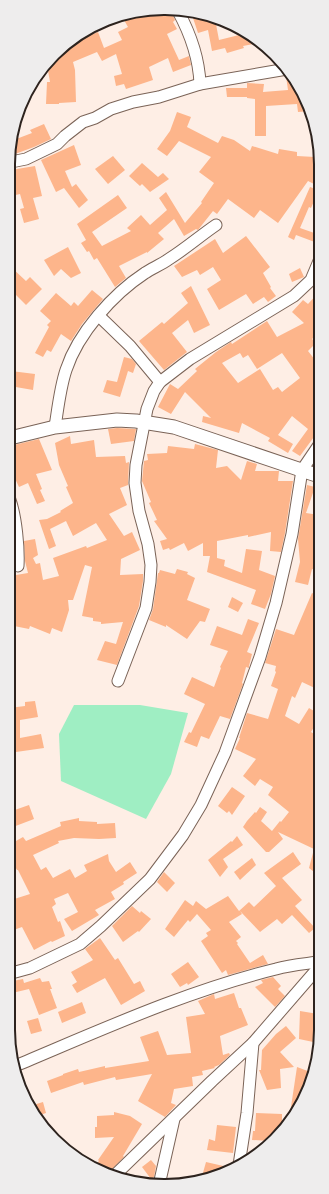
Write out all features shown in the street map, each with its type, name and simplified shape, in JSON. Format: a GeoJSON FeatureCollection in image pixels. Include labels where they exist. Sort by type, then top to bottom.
{"type":"FeatureCollection","features":[{"type":"Feature","properties":{"kind":"street"},"geometry":{"type":"LineString","coordinates":[[180,16],[196,55],[200,84]]}},
{"type":"Feature","properties":{"kind":"street"},"geometry":{"type":"LineString","coordinates":[[15,161],[26,159],[57,144],[83,122],[95,118],[111,109],[133,102],[159,97],[200,84],[281,70]]}},
{"type":"Feature","properties":{"kind":"street"},"geometry":{"type":"LineString","coordinates":[[55,427],[66,369],[74,352],[99,316],[116,296],[145,273],[169,259],[216,225]]}},
{"type":"Feature","properties":{"kind":"street"},"geometry":{"type":"LineString","coordinates":[[118,682],[146,608],[150,582],[151,564],[148,544],[139,511],[135,483],[136,465],[147,409],[154,391],[160,382],[190,359],[314,283]]}},
{"type":"Feature","properties":{"kind":"street"},"geometry":{"type":"LineString","coordinates":[[99,316],[130,346],[160,382]]}},
{"type":"Feature","properties":{"kind":"street"},"geometry":{"type":"LineString","coordinates":[[15,437],[55,427],[117,420],[145,423],[174,427],[314,474]]}},
{"type":"Feature","properties":{"kind":"street"},"geometry":{"type":"LineString","coordinates":[[15,972],[30,968],[80,944],[101,926],[150,879],[183,835],[201,805],[225,753],[260,657],[278,596],[292,534],[302,470],[314,452]]}},
{"type":"Feature","properties":{"kind":"street"},"geometry":{"type":"LineString","coordinates":[[15,526],[19,552],[18,566]]}},
{"type":"Feature","properties":{"kind":"street"},"geometry":{"type":"LineString","coordinates":[[19,1064],[156,1007],[208,989],[277,968],[314,963]]}},
{"type":"Feature","properties":{"kind":"street"},"geometry":{"type":"LineString","coordinates":[[119,1172],[212,1081],[253,1044],[314,973]]}},
{"type":"Feature","properties":{"kind":"street"},"geometry":{"type":"LineString","coordinates":[[240,1158],[247,1113],[253,1044]]}},
{"type":"Feature","properties":{"kind":"street"},"geometry":{"type":"LineString","coordinates":[[160,1179],[174,1119]]}},
{"type":"Feature","properties":{"kind":"green space"},"geometry":{"type":"Polygon","coordinates":[[[74,705],[140,705],[188,713],[171,774],[146,819],[61,781],[59,734],[74,705]]]}},
{"type":"Feature","properties":{"kind":"building"},"geometry":{"type":"Polygon","coordinates":[[[173,15],[175,20],[173,22],[177,29],[167,34],[179,60],[189,56],[191,65],[173,72],[168,58],[149,67],[153,80],[126,89],[124,84],[116,86],[114,76],[122,74],[116,54],[102,61],[97,52],[73,62],[75,70],[76,102],[46,104],[47,82],[50,82],[48,71],[66,52],[81,40],[98,32],[104,48],[122,40],[118,32],[128,27],[124,21],[145,16],[173,15]]]}},
{"type":"Feature","properties":{"kind":"building"},"geometry":{"type":"Polygon","coordinates":[[[193,18],[216,24],[219,40],[239,35],[253,44],[243,46],[244,48],[227,53],[225,48],[212,51],[208,30],[198,33],[193,18]]]}},
{"type":"Feature","properties":{"kind":"building"},"geometry":{"type":"Polygon","coordinates":[[[286,77],[299,98],[304,111],[298,112],[297,104],[266,106],[266,136],[255,136],[255,99],[247,97],[227,97],[226,88],[247,88],[247,83],[264,84],[263,92],[288,90],[286,77]]]}},
{"type":"Feature","properties":{"kind":"building"},"geometry":{"type":"Polygon","coordinates":[[[177,112],[191,117],[187,127],[218,143],[222,136],[234,140],[250,151],[252,146],[278,154],[279,149],[297,152],[297,156],[314,157],[314,184],[308,181],[278,223],[260,210],[254,218],[228,199],[217,214],[213,211],[198,230],[196,229],[184,236],[174,219],[158,233],[164,239],[147,253],[119,266],[126,278],[115,287],[97,258],[94,260],[89,251],[87,252],[81,243],[86,240],[77,224],[118,195],[127,208],[92,232],[102,246],[131,231],[127,228],[141,215],[150,225],[167,210],[159,198],[166,192],[185,223],[202,203],[201,202],[214,183],[199,172],[211,157],[179,141],[167,156],[157,149],[170,131],[177,112]]]}},
{"type":"Feature","properties":{"kind":"building"},"geometry":{"type":"Polygon","coordinates":[[[44,124],[51,139],[15,154],[17,139],[32,133],[30,130],[44,124]]]}},
{"type":"Feature","properties":{"kind":"building"},"geometry":{"type":"Polygon","coordinates":[[[74,145],[81,165],[65,171],[72,187],[76,184],[88,200],[79,208],[64,188],[56,192],[41,160],[74,145]]]}},
{"type":"Feature","properties":{"kind":"building"},"geometry":{"type":"Polygon","coordinates":[[[113,156],[125,170],[108,184],[95,169],[113,156]]]}},
{"type":"Feature","properties":{"kind":"building"},"geometry":{"type":"Polygon","coordinates":[[[142,163],[158,177],[163,173],[169,179],[150,192],[142,184],[140,186],[129,176],[142,163]]]}},
{"type":"Feature","properties":{"kind":"building"},"geometry":{"type":"Polygon","coordinates":[[[35,166],[42,196],[33,198],[39,219],[24,223],[20,209],[24,208],[20,194],[15,195],[15,169],[35,166]]]}},
{"type":"Feature","properties":{"kind":"building"},"geometry":{"type":"Polygon","coordinates":[[[310,187],[314,188],[314,201],[311,208],[309,207],[300,228],[314,233],[314,242],[296,235],[294,240],[288,237],[310,187]]]}},
{"type":"Feature","properties":{"kind":"building"},"geometry":{"type":"Polygon","coordinates":[[[246,236],[270,267],[263,273],[271,287],[270,288],[276,296],[268,302],[264,297],[253,304],[246,294],[219,310],[207,289],[221,280],[213,267],[200,275],[197,270],[182,277],[174,266],[215,239],[223,253],[246,236]]]}},
{"type":"Feature","properties":{"kind":"building"},"geometry":{"type":"Polygon","coordinates":[[[68,247],[81,273],[71,278],[61,269],[54,276],[44,260],[68,247]]]}},
{"type":"Feature","properties":{"kind":"building"},"geometry":{"type":"Polygon","coordinates":[[[300,268],[304,277],[292,282],[289,274],[300,268]]]}},
{"type":"Feature","properties":{"kind":"building"},"geometry":{"type":"Polygon","coordinates":[[[15,271],[26,281],[30,277],[42,289],[26,305],[15,294],[15,271]]]}},
{"type":"Feature","properties":{"kind":"building"},"geometry":{"type":"Polygon","coordinates":[[[191,286],[210,325],[194,333],[188,320],[172,333],[187,352],[164,370],[139,341],[162,322],[164,324],[188,303],[181,293],[191,286]]]}},
{"type":"Feature","properties":{"kind":"building"},"geometry":{"type":"Polygon","coordinates":[[[92,290],[103,299],[82,324],[71,341],[61,334],[51,352],[47,350],[43,357],[35,353],[49,327],[47,325],[51,321],[40,311],[56,293],[71,306],[74,302],[78,306],[92,290]]]}},
{"type":"Feature","properties":{"kind":"building"},"geometry":{"type":"Polygon","coordinates":[[[314,297],[314,337],[312,339],[314,341],[314,345],[308,351],[314,359],[314,437],[300,456],[292,451],[308,429],[292,416],[278,435],[293,444],[288,453],[268,441],[270,438],[242,423],[239,433],[202,422],[203,416],[211,418],[185,392],[171,414],[158,407],[170,384],[178,389],[197,371],[195,369],[216,352],[231,342],[232,344],[267,321],[277,337],[304,323],[292,312],[303,300],[308,304],[314,297]],[[240,353],[222,363],[238,383],[260,369],[273,390],[278,387],[282,392],[300,378],[282,353],[257,369],[248,355],[243,358],[240,353]]]}},
{"type":"Feature","properties":{"kind":"building"},"geometry":{"type":"Polygon","coordinates":[[[124,357],[132,359],[136,364],[133,373],[128,371],[120,397],[103,392],[107,380],[117,382],[124,357]]]}},
{"type":"Feature","properties":{"kind":"building"},"geometry":{"type":"Polygon","coordinates":[[[15,372],[35,374],[33,390],[15,387],[15,372]]]}},
{"type":"Feature","properties":{"kind":"building"},"geometry":{"type":"Polygon","coordinates":[[[108,429],[136,429],[134,441],[111,444],[108,429]]]}},
{"type":"Feature","properties":{"kind":"building"},"geometry":{"type":"Polygon","coordinates":[[[70,436],[71,444],[94,440],[96,457],[125,456],[126,463],[129,462],[128,485],[120,488],[127,505],[109,514],[124,536],[132,532],[140,550],[121,559],[120,575],[143,574],[143,581],[139,606],[117,665],[97,660],[105,641],[116,644],[123,622],[101,624],[101,622],[93,621],[93,618],[82,616],[92,567],[85,565],[73,600],[68,600],[69,610],[62,632],[52,628],[50,634],[30,626],[29,629],[15,626],[15,575],[28,573],[25,561],[24,541],[35,539],[38,555],[33,558],[36,564],[40,563],[43,580],[59,576],[53,558],[86,546],[87,548],[107,540],[96,523],[73,536],[66,521],[50,529],[56,546],[49,549],[39,520],[47,519],[61,512],[60,511],[73,503],[59,465],[55,443],[70,436]]]}},
{"type":"Feature","properties":{"kind":"building"},"geometry":{"type":"Polygon","coordinates":[[[39,439],[52,470],[36,474],[42,489],[40,490],[45,501],[37,504],[28,483],[19,487],[15,479],[15,445],[39,439]]]}},
{"type":"Feature","properties":{"kind":"building"},"geometry":{"type":"Polygon","coordinates":[[[195,444],[218,450],[216,468],[227,466],[241,480],[247,461],[257,464],[255,471],[279,471],[278,481],[293,481],[281,552],[270,551],[271,532],[217,541],[217,558],[225,560],[224,566],[242,573],[246,549],[262,551],[259,570],[275,576],[271,594],[265,609],[251,604],[256,590],[207,572],[210,556],[203,556],[203,543],[188,551],[184,543],[170,550],[169,548],[163,550],[160,541],[167,539],[154,521],[157,520],[149,503],[151,502],[142,481],[144,461],[148,460],[147,454],[167,453],[168,446],[194,449],[195,444]]]}},
{"type":"Feature","properties":{"kind":"building"},"geometry":{"type":"Polygon","coordinates":[[[307,485],[314,487],[306,513],[314,514],[314,570],[312,569],[308,585],[295,582],[300,562],[298,539],[307,485]]]}},
{"type":"Feature","properties":{"kind":"building"},"geometry":{"type":"Polygon","coordinates":[[[177,569],[188,572],[187,574],[195,578],[187,600],[210,609],[205,622],[200,621],[187,639],[166,625],[166,627],[149,620],[153,609],[158,573],[160,570],[175,574],[177,569]]]}},
{"type":"Feature","properties":{"kind":"building"},"geometry":{"type":"Polygon","coordinates":[[[312,593],[314,594],[314,688],[302,682],[295,698],[292,696],[285,716],[299,724],[309,708],[314,711],[314,727],[311,732],[314,734],[314,849],[278,832],[283,839],[269,852],[266,852],[243,827],[260,807],[267,812],[261,821],[272,831],[289,812],[268,795],[273,787],[260,779],[255,786],[243,776],[256,759],[235,749],[240,738],[247,713],[268,719],[278,689],[271,686],[276,672],[276,666],[265,663],[276,629],[294,635],[312,593]]]}},
{"type":"Feature","properties":{"kind":"building"},"geometry":{"type":"Polygon","coordinates":[[[232,597],[243,603],[238,612],[228,607],[232,597]]]}},
{"type":"Feature","properties":{"kind":"building"},"geometry":{"type":"Polygon","coordinates":[[[248,619],[259,623],[247,652],[252,654],[249,668],[246,667],[243,684],[230,719],[220,716],[209,739],[201,736],[197,747],[184,742],[189,732],[191,733],[205,704],[184,694],[192,677],[214,687],[221,668],[220,667],[228,651],[210,645],[217,626],[242,635],[248,619]]]}},
{"type":"Feature","properties":{"kind":"building"},"geometry":{"type":"Polygon","coordinates":[[[35,701],[38,717],[20,720],[20,738],[41,734],[44,748],[15,752],[15,707],[25,706],[25,702],[35,701]]]}},
{"type":"Feature","properties":{"kind":"building"},"geometry":{"type":"Polygon","coordinates":[[[232,787],[245,796],[232,815],[229,811],[227,813],[218,806],[232,787]]]}},
{"type":"Feature","properties":{"kind":"building"},"geometry":{"type":"Polygon","coordinates":[[[29,805],[34,819],[15,826],[15,810],[29,805]]]}},
{"type":"Feature","properties":{"kind":"building"},"geometry":{"type":"Polygon","coordinates":[[[79,818],[79,821],[97,822],[97,824],[115,823],[116,838],[74,838],[58,841],[59,843],[33,855],[41,870],[46,867],[53,878],[70,869],[75,878],[87,871],[84,865],[108,854],[109,861],[116,872],[130,862],[137,873],[123,882],[124,884],[111,892],[115,899],[95,910],[99,915],[72,931],[64,919],[78,912],[68,893],[54,899],[56,904],[52,907],[58,922],[60,921],[65,936],[52,942],[51,941],[34,950],[22,927],[15,930],[15,899],[30,894],[15,866],[15,842],[23,837],[26,841],[61,826],[60,822],[79,818]]]}},
{"type":"Feature","properties":{"kind":"building"},"geometry":{"type":"Polygon","coordinates":[[[237,836],[243,845],[223,859],[228,867],[220,877],[208,860],[231,841],[232,842],[237,836]]]}},
{"type":"Feature","properties":{"kind":"building"},"geometry":{"type":"Polygon","coordinates":[[[314,849],[314,872],[309,868],[314,849]]]}},
{"type":"Feature","properties":{"kind":"building"},"geometry":{"type":"Polygon","coordinates":[[[293,852],[301,864],[282,878],[302,900],[295,906],[314,927],[314,929],[309,933],[292,915],[282,924],[277,919],[260,932],[240,911],[242,914],[229,922],[241,937],[236,941],[238,943],[237,944],[250,963],[263,955],[268,964],[228,975],[226,970],[222,973],[201,941],[208,936],[206,933],[211,930],[197,914],[190,922],[188,920],[174,937],[165,929],[185,900],[193,906],[196,901],[206,909],[228,896],[239,911],[249,902],[254,907],[276,886],[264,873],[293,852]]]}},
{"type":"Feature","properties":{"kind":"building"},"geometry":{"type":"Polygon","coordinates":[[[252,858],[256,865],[240,880],[234,872],[252,858]]]}},
{"type":"Feature","properties":{"kind":"building"},"geometry":{"type":"Polygon","coordinates":[[[164,872],[175,883],[167,892],[157,882],[164,872]]]}},
{"type":"Feature","properties":{"kind":"building"},"geometry":{"type":"Polygon","coordinates":[[[132,906],[140,913],[141,911],[151,919],[139,932],[138,931],[123,942],[112,926],[132,906]]]}},
{"type":"Feature","properties":{"kind":"building"},"geometry":{"type":"Polygon","coordinates":[[[100,938],[115,960],[118,958],[134,984],[140,981],[145,991],[121,1005],[105,978],[77,993],[72,985],[77,982],[71,972],[93,960],[85,949],[100,938]]]}},
{"type":"Feature","properties":{"kind":"building"},"geometry":{"type":"Polygon","coordinates":[[[188,962],[199,977],[188,985],[187,983],[180,987],[171,974],[188,962]]]}},
{"type":"Feature","properties":{"kind":"building"},"geometry":{"type":"Polygon","coordinates":[[[273,977],[281,986],[278,989],[285,996],[275,1007],[255,987],[263,983],[261,980],[273,977]]]}},
{"type":"Feature","properties":{"kind":"building"},"geometry":{"type":"Polygon","coordinates":[[[40,978],[42,982],[49,981],[52,989],[50,989],[57,1008],[39,1015],[29,989],[15,992],[15,981],[23,979],[24,983],[40,978]]]}},
{"type":"Feature","properties":{"kind":"building"},"geometry":{"type":"Polygon","coordinates":[[[234,993],[239,1008],[241,1008],[248,1025],[220,1036],[223,1055],[229,1053],[230,1055],[219,1065],[214,1067],[215,1068],[202,1071],[203,1075],[192,1077],[193,1086],[174,1089],[171,1103],[176,1105],[165,1117],[138,1101],[152,1074],[116,1080],[115,1077],[84,1085],[83,1082],[51,1093],[47,1081],[78,1069],[79,1072],[105,1066],[105,1068],[149,1061],[140,1037],[158,1031],[167,1055],[191,1053],[186,1017],[205,1014],[198,1001],[214,994],[215,999],[234,993]]]}},
{"type":"Feature","properties":{"kind":"building"},"geometry":{"type":"Polygon","coordinates":[[[82,1002],[86,1013],[62,1023],[58,1012],[82,1002]]]}},
{"type":"Feature","properties":{"kind":"building"},"geometry":{"type":"Polygon","coordinates":[[[300,1011],[314,1013],[314,1042],[299,1039],[300,1011]]]}},
{"type":"Feature","properties":{"kind":"building"},"geometry":{"type":"Polygon","coordinates":[[[38,1018],[42,1031],[31,1034],[27,1021],[38,1018]]]}},
{"type":"Feature","properties":{"kind":"building"},"geometry":{"type":"Polygon","coordinates":[[[286,1026],[296,1038],[280,1052],[294,1067],[280,1069],[281,1088],[267,1090],[259,1070],[261,1070],[262,1050],[276,1034],[286,1026]]]}},
{"type":"Feature","properties":{"kind":"building"},"geometry":{"type":"Polygon","coordinates":[[[297,1067],[308,1071],[299,1096],[290,1110],[297,1067]]]}},
{"type":"Feature","properties":{"kind":"building"},"geometry":{"type":"Polygon","coordinates":[[[43,1102],[46,1113],[41,1115],[35,1104],[43,1102]]]}},
{"type":"Feature","properties":{"kind":"building"},"geometry":{"type":"Polygon","coordinates":[[[114,1112],[130,1116],[142,1124],[123,1156],[124,1157],[112,1170],[97,1163],[114,1137],[95,1138],[95,1127],[97,1127],[97,1116],[114,1115],[114,1112]]]}},
{"type":"Feature","properties":{"kind":"building"},"geometry":{"type":"Polygon","coordinates":[[[256,1113],[282,1114],[282,1122],[264,1141],[252,1140],[253,1131],[255,1131],[256,1113]]]}},
{"type":"Feature","properties":{"kind":"building"},"geometry":{"type":"Polygon","coordinates":[[[217,1125],[236,1127],[233,1153],[207,1150],[209,1139],[215,1141],[217,1125]]]}},
{"type":"Feature","properties":{"kind":"building"},"geometry":{"type":"Polygon","coordinates":[[[151,1160],[156,1166],[154,1177],[151,1179],[142,1167],[151,1160]]]}},
{"type":"Feature","properties":{"kind":"building"},"geometry":{"type":"Polygon","coordinates":[[[206,1162],[225,1166],[222,1168],[203,1174],[206,1162]]]}}]}
